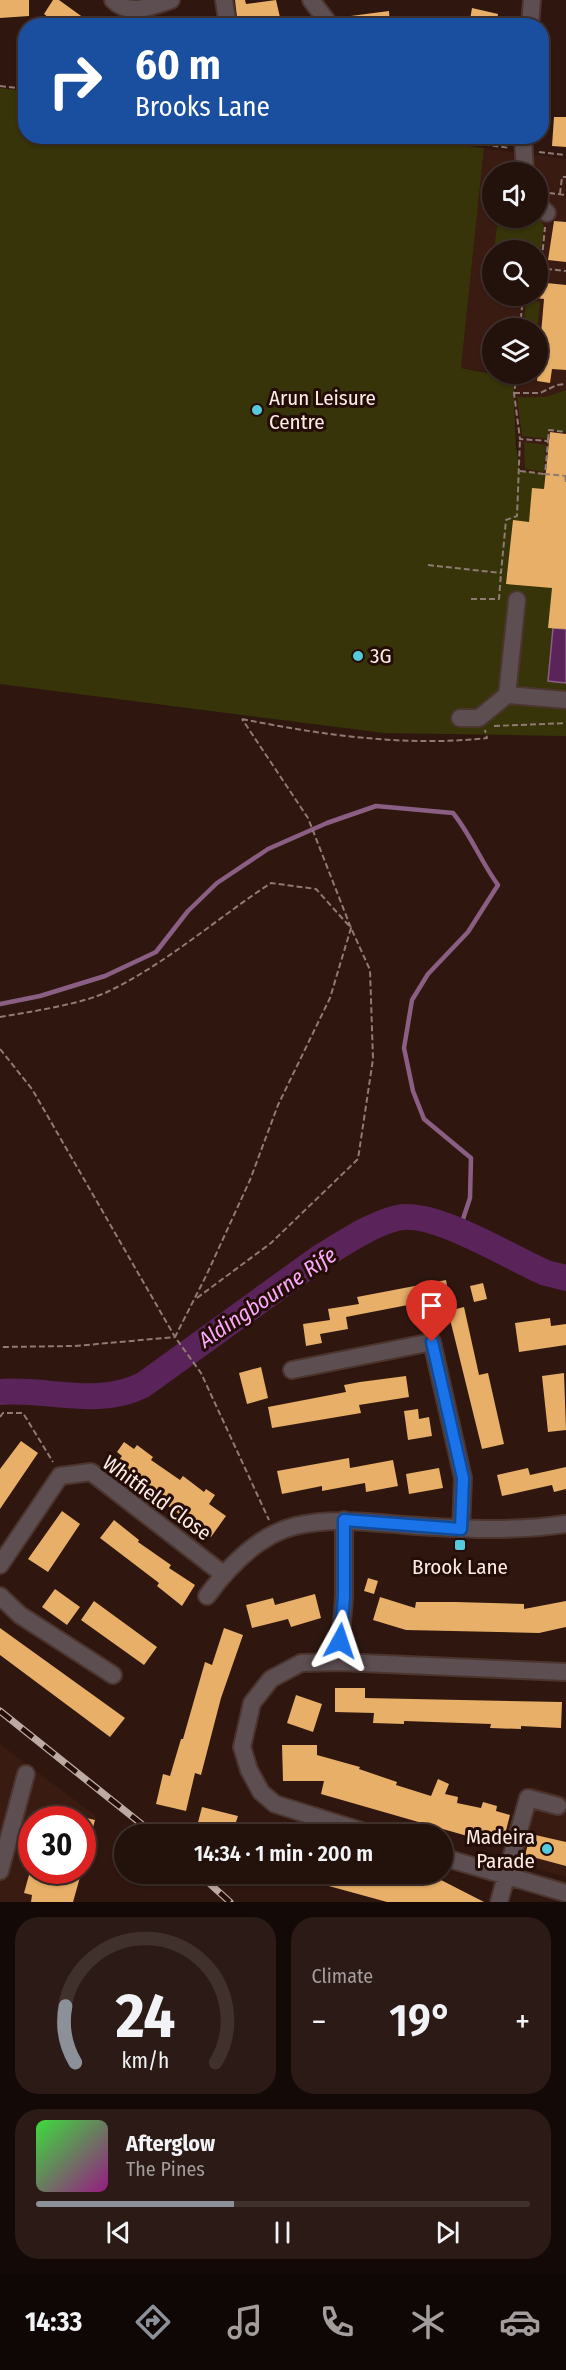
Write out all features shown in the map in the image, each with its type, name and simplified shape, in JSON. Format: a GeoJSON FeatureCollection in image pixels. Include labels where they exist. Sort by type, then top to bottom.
{"type":"FeatureCollection","features":[{"type":"Feature","properties":{"kind":"street"},"geometry":{"type":"LineString","coordinates":[[113,0],[123,8],[137,10],[171,0]]}},
{"type":"Feature","properties":{"kind":"street"},"geometry":{"type":"LineString","coordinates":[[224,0],[227,18]]}},
{"type":"Feature","properties":{"kind":"street"},"geometry":{"type":"LineString","coordinates":[[311,0],[325,18]]}},
{"type":"Feature","properties":{"kind":"street"},"geometry":{"type":"LineString","coordinates":[[531,18],[532,0]]}},
{"type":"Feature","properties":{"kind":"street"},"geometry":{"type":"LineString","coordinates":[[523,144],[524,162]]}},
{"type":"Feature","properties":{"kind":"street"},"geometry":{"type":"LineString","coordinates":[[507,695],[517,600]]}},
{"type":"Feature","properties":{"kind":"street"},"geometry":{"type":"LineString","coordinates":[[460,718],[479,718],[507,695],[566,700]]}},
{"type":"Feature","properties":{"kind":"street"},"geometry":{"type":"LineString","coordinates":[[292,1370],[432,1342],[463,1478],[461,1529]]}},
{"type":"Feature","properties":{"kind":"street","name":"Whitfield Close"},"geometry":{"type":"LineString","coordinates":[[60,1476],[91,1472],[223,1574]]}},
{"type":"Feature","properties":{"kind":"street"},"geometry":{"type":"LineString","coordinates":[[0,1565],[60,1476]]}},
{"type":"Feature","properties":{"kind":"street"},"geometry":{"type":"LineString","coordinates":[[339,1662],[344,1597],[344,1520]]}},
{"type":"Feature","properties":{"kind":"street"},"geometry":{"type":"LineString","coordinates":[[207,1596],[223,1574],[257,1544],[276,1533],[295,1526],[344,1520],[461,1529],[527,1530],[566,1524]]}},
{"type":"Feature","properties":{"kind":"street"},"geometry":{"type":"LineString","coordinates":[[0,1596],[20,1615],[113,1675]]}},
{"type":"Feature","properties":{"kind":"street"},"geometry":{"type":"LineString","coordinates":[[339,1824],[275,1804],[261,1792],[249,1770],[242,1747],[252,1703],[271,1678],[301,1664],[339,1662],[566,1672]]}},
{"type":"Feature","properties":{"kind":"street"},"geometry":{"type":"LineString","coordinates":[[0,1871],[26,1774]]}},
{"type":"Feature","properties":{"kind":"street"},"geometry":{"type":"LineString","coordinates":[[499,1902],[528,1798],[558,1806]]}},
{"type":"Feature","properties":{"kind":"street"},"geometry":{"type":"LineString","coordinates":[[453,1860],[566,1893]]}},
{"type":"Feature","properties":{"kind":"path"},"geometry":{"type":"LineString","coordinates":[[0,86],[18,88]]}},
{"type":"Feature","properties":{"kind":"path"},"geometry":{"type":"LineString","coordinates":[[480,144],[510,148]]}},
{"type":"Feature","properties":{"kind":"path"},"geometry":{"type":"LineString","coordinates":[[544,153],[566,155]]}},
{"type":"Feature","properties":{"kind":"path"},"geometry":{"type":"LineString","coordinates":[[560,195],[562,177],[566,177]]}},
{"type":"Feature","properties":{"kind":"path"},"geometry":{"type":"LineString","coordinates":[[561,186],[566,186]]}},
{"type":"Feature","properties":{"kind":"path"},"geometry":{"type":"LineString","coordinates":[[548,201],[566,195]]}},
{"type":"Feature","properties":{"kind":"path"},"geometry":{"type":"LineString","coordinates":[[548,269],[566,271]]}},
{"type":"Feature","properties":{"kind":"path"},"geometry":{"type":"LineString","coordinates":[[471,599],[499,599],[506,520],[517,516],[520,439],[514,393],[515,384]]}},
{"type":"Feature","properties":{"kind":"path"},"geometry":{"type":"LineString","coordinates":[[514,393],[540,393],[566,384]]}},
{"type":"Feature","properties":{"kind":"path"},"geometry":{"type":"LineString","coordinates":[[545,474],[549,430],[566,432]]}},
{"type":"Feature","properties":{"kind":"path"},"geometry":{"type":"LineString","coordinates":[[520,439],[548,441]]}},
{"type":"Feature","properties":{"kind":"path"},"geometry":{"type":"LineString","coordinates":[[520,471],[565,476],[566,482]]}},
{"type":"Feature","properties":{"kind":"path"},"geometry":{"type":"LineString","coordinates":[[428,565],[501,573]]}},
{"type":"Feature","properties":{"kind":"path"},"geometry":{"type":"LineString","coordinates":[[195,1299],[271,1243],[358,1159],[373,1048],[370,970],[351,928],[320,843],[308,818],[242,719],[312,731],[442,743],[487,738],[484,726],[566,723]]}},
{"type":"Feature","properties":{"kind":"path"},"geometry":{"type":"LineString","coordinates":[[0,1017],[105,993],[163,961],[226,912],[271,883],[315,889],[351,928]]}},
{"type":"Feature","properties":{"kind":"path"},"geometry":{"type":"LineString","coordinates":[[176,1337],[250,1180],[278,1105],[330,998],[351,928]]}},
{"type":"Feature","properties":{"kind":"path"},"geometry":{"type":"LineString","coordinates":[[0,1049],[32,1089],[176,1337],[201,1373],[276,1533]]}},
{"type":"Feature","properties":{"kind":"path"},"geometry":{"type":"LineString","coordinates":[[0,1347],[75,1346],[176,1337]]}},
{"type":"Feature","properties":{"kind":"path"},"geometry":{"type":"LineString","coordinates":[[0,1417],[3,1413],[23,1413],[60,1476]]}},
{"type":"Feature","properties":{"kind":"shaded area","name":"Arun Leisure Centre"},"geometry":{"type":"Polygon","coordinates":[[[0,88],[18,90],[18,144],[452,144],[484,148],[461,368],[482,372],[482,384],[513,384],[516,447],[520,471],[566,475],[566,736],[384,733],[0,684],[0,88]]]}},
{"type":"Feature","properties":{"kind":"shaded area"},"geometry":{"type":"Polygon","coordinates":[[[484,148],[566,159],[566,475],[520,471],[513,384],[548,384],[548,318],[482,318],[482,371],[461,368],[482,167],[482,228],[548,228],[548,162],[483,162],[484,148]]]}},
{"type":"Feature","properties":{"kind":"shaded area"},"geometry":{"type":"Polygon","coordinates":[[[497,228],[544,228],[542,240],[495,240],[497,228]]]}},
{"type":"Feature","properties":{"kind":"shaded area"},"geometry":{"type":"Polygon","coordinates":[[[526,306],[540,306],[538,318],[524,318],[526,306]]]}},
{"type":"Feature","properties":{"kind":"shaded area"},"geometry":{"type":"Polygon","coordinates":[[[566,390],[566,432],[549,430],[548,439],[522,436],[517,397],[546,397],[566,390]]]}},
{"type":"Feature","properties":{"kind":"shaded area"},"geometry":{"type":"Polygon","coordinates":[[[524,442],[546,445],[544,472],[525,469],[524,442]]]}},
{"type":"Feature","properties":{"kind":"shaded area"},"geometry":{"type":"Polygon","coordinates":[[[553,628],[566,629],[566,683],[548,681],[553,628]]]}},
{"type":"Feature","properties":{"kind":"shaded area"},"geometry":{"type":"Polygon","coordinates":[[[0,1744],[83,1806],[18,1806],[18,1884],[79,1884],[74,1902],[0,1902],[0,1744]]]}},
{"type":"Feature","properties":{"kind":"shaded area"},"geometry":{"type":"Polygon","coordinates":[[[530,1786],[566,1797],[566,1877],[509,1861],[530,1786]]]}},
{"type":"Feature","properties":{"kind":"building"},"geometry":{"type":"Polygon","coordinates":[[[0,0],[29,0],[29,16],[0,18],[0,0]]]}},
{"type":"Feature","properties":{"kind":"building"},"geometry":{"type":"Polygon","coordinates":[[[53,0],[59,0],[84,18],[49,18],[44,14],[53,0]]]}},
{"type":"Feature","properties":{"kind":"building"},"geometry":{"type":"Polygon","coordinates":[[[235,0],[245,0],[246,4],[276,0],[280,18],[237,18],[235,0]]]}},
{"type":"Feature","properties":{"kind":"building"},"geometry":{"type":"Polygon","coordinates":[[[472,8],[498,14],[497,18],[470,18],[472,8]]]}},
{"type":"Feature","properties":{"kind":"building"},"geometry":{"type":"Polygon","coordinates":[[[389,11],[389,18],[343,18],[389,11]]]}},
{"type":"Feature","properties":{"kind":"building"},"geometry":{"type":"Polygon","coordinates":[[[554,117],[566,117],[566,147],[552,146],[554,117]]]}},
{"type":"Feature","properties":{"kind":"building"},"geometry":{"type":"Polygon","coordinates":[[[554,221],[566,222],[566,262],[548,260],[554,221]]]}},
{"type":"Feature","properties":{"kind":"building"},"geometry":{"type":"Polygon","coordinates":[[[548,283],[566,285],[566,370],[552,369],[550,383],[548,383],[548,318],[542,318],[543,306],[548,306],[548,283]]]}},
{"type":"Feature","properties":{"kind":"building"},"geometry":{"type":"Polygon","coordinates":[[[550,432],[566,434],[566,629],[548,628],[552,588],[506,584],[513,520],[529,522],[532,488],[544,489],[550,432]]]}},
{"type":"Feature","properties":{"kind":"building"},"geometry":{"type":"Polygon","coordinates":[[[446,1280],[449,1297],[346,1317],[348,1329],[320,1334],[322,1343],[306,1346],[303,1324],[330,1320],[328,1309],[359,1304],[357,1297],[446,1280]]]}},
{"type":"Feature","properties":{"kind":"building"},"geometry":{"type":"Polygon","coordinates":[[[483,1283],[487,1299],[474,1302],[470,1286],[483,1283]]]}},
{"type":"Feature","properties":{"kind":"building"},"geometry":{"type":"Polygon","coordinates":[[[464,1307],[479,1375],[488,1373],[504,1444],[482,1449],[448,1311],[464,1307]]]}},
{"type":"Feature","properties":{"kind":"building"},"geometry":{"type":"Polygon","coordinates":[[[550,1318],[551,1326],[566,1324],[566,1345],[519,1352],[515,1323],[550,1318]]]}},
{"type":"Feature","properties":{"kind":"building"},"geometry":{"type":"Polygon","coordinates":[[[261,1367],[268,1398],[247,1404],[239,1373],[261,1367]]]}},
{"type":"Feature","properties":{"kind":"building"},"geometry":{"type":"Polygon","coordinates":[[[564,1373],[566,1430],[548,1432],[542,1376],[564,1373]]]}},
{"type":"Feature","properties":{"kind":"building"},"geometry":{"type":"Polygon","coordinates":[[[406,1376],[409,1397],[359,1405],[361,1413],[272,1428],[268,1407],[346,1392],[344,1385],[406,1376]]]}},
{"type":"Feature","properties":{"kind":"building"},"geometry":{"type":"Polygon","coordinates":[[[418,1409],[419,1419],[429,1417],[432,1436],[408,1440],[404,1411],[418,1409]]]}},
{"type":"Feature","properties":{"kind":"building"},"geometry":{"type":"Polygon","coordinates":[[[21,1441],[38,1453],[0,1509],[0,1469],[21,1441]]]}},
{"type":"Feature","properties":{"kind":"building"},"geometry":{"type":"Polygon","coordinates":[[[124,1442],[134,1449],[137,1445],[153,1457],[151,1460],[180,1480],[183,1476],[204,1492],[206,1489],[215,1495],[209,1504],[226,1516],[211,1537],[114,1467],[122,1456],[117,1452],[124,1442]]]}},
{"type":"Feature","properties":{"kind":"building"},"geometry":{"type":"Polygon","coordinates":[[[349,1458],[350,1468],[393,1460],[398,1486],[366,1492],[365,1483],[322,1491],[322,1486],[282,1494],[277,1471],[349,1458]]]}},
{"type":"Feature","properties":{"kind":"building"},"geometry":{"type":"Polygon","coordinates":[[[566,1467],[566,1489],[554,1492],[552,1485],[502,1496],[497,1475],[528,1468],[530,1475],[566,1467]]]}},
{"type":"Feature","properties":{"kind":"building"},"geometry":{"type":"Polygon","coordinates":[[[439,1468],[443,1488],[409,1494],[406,1474],[439,1468]]]}},
{"type":"Feature","properties":{"kind":"building"},"geometry":{"type":"Polygon","coordinates":[[[62,1511],[80,1524],[48,1572],[28,1559],[62,1511]]]}},
{"type":"Feature","properties":{"kind":"building"},"geometry":{"type":"Polygon","coordinates":[[[114,1520],[139,1540],[138,1542],[171,1565],[169,1568],[195,1585],[182,1606],[157,1586],[159,1583],[100,1538],[114,1520]]]}},
{"type":"Feature","properties":{"kind":"building"},"geometry":{"type":"Polygon","coordinates":[[[368,1578],[378,1581],[374,1594],[364,1591],[368,1578]]]}},
{"type":"Feature","properties":{"kind":"building"},"geometry":{"type":"Polygon","coordinates":[[[55,1589],[80,1607],[67,1625],[42,1607],[55,1589]]]}},
{"type":"Feature","properties":{"kind":"building"},"geometry":{"type":"Polygon","coordinates":[[[315,1594],[321,1618],[291,1627],[288,1619],[252,1628],[246,1605],[273,1598],[275,1605],[315,1594]]]}},
{"type":"Feature","properties":{"kind":"building"},"geometry":{"type":"Polygon","coordinates":[[[380,1597],[415,1608],[416,1602],[455,1602],[524,1604],[524,1609],[566,1601],[566,1627],[539,1633],[406,1630],[373,1620],[380,1597]]]}},
{"type":"Feature","properties":{"kind":"building"},"geometry":{"type":"Polygon","coordinates":[[[94,1601],[157,1647],[144,1665],[81,1620],[94,1601]]]}},
{"type":"Feature","properties":{"kind":"building"},"geometry":{"type":"Polygon","coordinates":[[[0,1628],[125,1718],[110,1737],[0,1655],[0,1628]]]}},
{"type":"Feature","properties":{"kind":"building"},"geometry":{"type":"Polygon","coordinates":[[[224,1628],[243,1635],[221,1698],[201,1775],[195,1773],[186,1811],[156,1804],[163,1774],[170,1776],[181,1739],[183,1739],[205,1662],[212,1665],[224,1628]]]}},
{"type":"Feature","properties":{"kind":"building"},"geometry":{"type":"Polygon","coordinates":[[[335,1688],[365,1688],[365,1698],[562,1702],[561,1728],[521,1726],[521,1729],[490,1728],[491,1724],[404,1721],[404,1724],[373,1723],[374,1713],[335,1712],[335,1688]]]}},
{"type":"Feature","properties":{"kind":"building"},"geometry":{"type":"Polygon","coordinates":[[[296,1695],[322,1704],[313,1732],[287,1723],[296,1695]]]}},
{"type":"Feature","properties":{"kind":"building"},"geometry":{"type":"Polygon","coordinates":[[[282,1745],[317,1745],[317,1755],[360,1767],[359,1769],[397,1782],[396,1785],[431,1796],[438,1779],[449,1784],[445,1794],[458,1797],[457,1803],[481,1808],[483,1802],[497,1806],[496,1811],[510,1815],[502,1846],[453,1832],[453,1824],[425,1824],[321,1794],[324,1781],[283,1781],[282,1745]]]}},
{"type":"Feature","properties":{"kind":"building"},"geometry":{"type":"Polygon","coordinates":[[[202,1807],[238,1816],[236,1822],[243,1824],[198,1824],[202,1807]]]}},
{"type":"Feature","properties":{"kind":"building","name":"Madeira Parade"},"geometry":{"type":"Polygon","coordinates":[[[531,1834],[566,1842],[566,1866],[525,1855],[531,1834]]]}},
{"type":"Feature","properties":{"kind":"building"},"geometry":{"type":"Polygon","coordinates":[[[26,1884],[78,1884],[73,1902],[31,1902],[32,1895],[24,1893],[26,1884]]]}},
{"type":"Feature","properties":{"kind":"building"},"geometry":{"type":"Polygon","coordinates":[[[321,1884],[449,1884],[484,1902],[387,1902],[321,1884]]]}},
{"type":"Feature","properties":{"kind":"waterway"},"geometry":{"type":"LineString","coordinates":[[0,1004],[40,996],[105,976],[156,952],[188,911],[217,883],[268,849],[327,823],[376,806],[453,813],[498,885],[468,932],[428,974],[412,1000],[404,1048],[413,1091],[424,1119],[471,1158],[470,1198],[459,1231]]}},
{"type":"Feature","properties":{"kind":"waterway","name":"Aldingbourne Rife"},"geometry":{"type":"LineString","coordinates":[[0,1392],[90,1396],[126,1392],[143,1385],[319,1258],[366,1230],[397,1218],[413,1217],[451,1227],[546,1273],[566,1278]]}},
{"type":"Feature","properties":{"kind":"railway"},"geometry":{"type":"LineString","coordinates":[[0,1711],[141,1824]]}},
{"type":"Feature","properties":{"kind":"railway"},"geometry":{"type":"LineString","coordinates":[[210,1884],[230,1902]]}},
{"type":"Feature","properties":{"kind":"place","name":"Arun Leisure Centre"},"geometry":{"type":"Point","coordinates":[257,410]}},
{"type":"Feature","properties":{"kind":"place","name":"3G"},"geometry":{"type":"Point","coordinates":[358,656]}},
{"type":"Feature","properties":{"kind":"place","name":"Brook Lane"},"geometry":{"type":"Point","coordinates":[460,1545]}},
{"type":"Feature","properties":{"kind":"place","name":"Madeira Parade"},"geometry":{"type":"Point","coordinates":[547,1849]}},
{"type":"Feature","properties":{"kind":"route"},"geometry":{"type":"LineString","coordinates":[[340,1641],[344,1597],[344,1520],[461,1529],[463,1478],[432,1342]]}}]}
